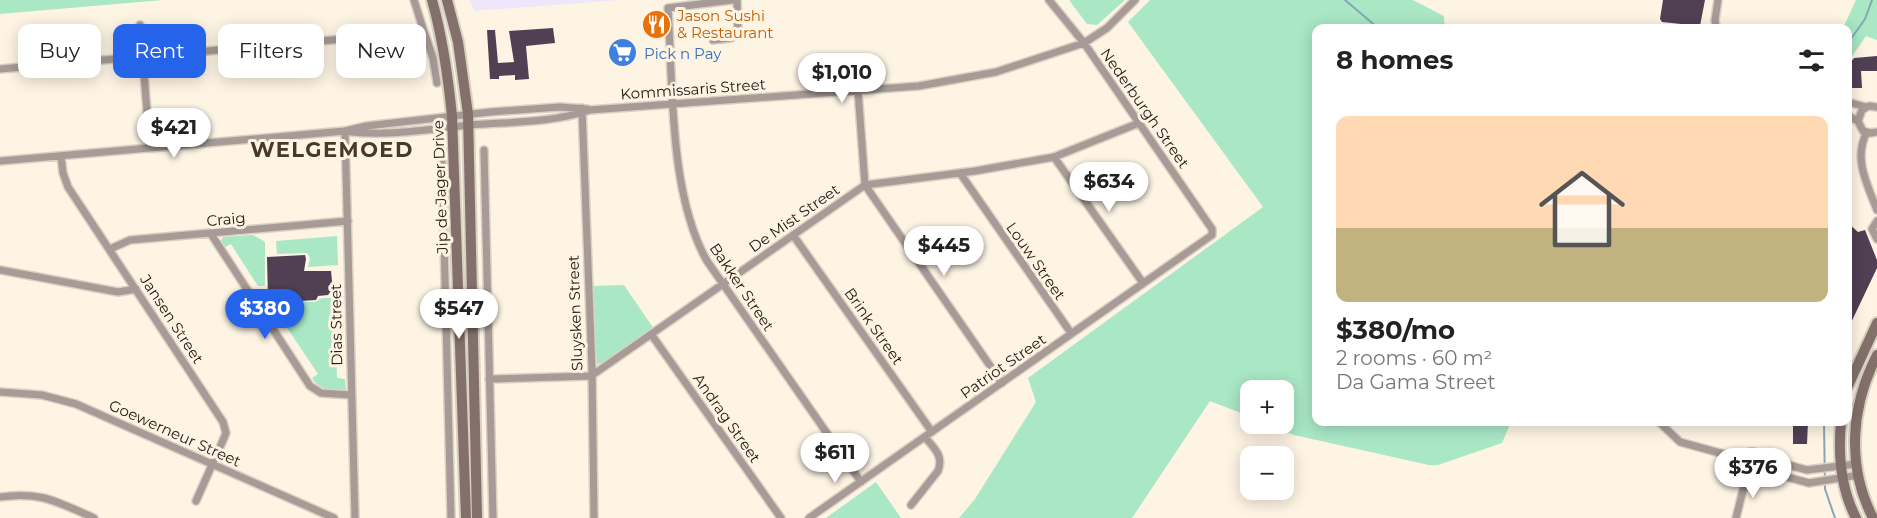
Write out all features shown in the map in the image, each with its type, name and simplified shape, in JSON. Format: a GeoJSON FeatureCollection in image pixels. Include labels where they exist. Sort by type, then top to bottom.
{"type":"FeatureCollection","features":[{"type":"Feature","properties":{"kind":"main road","name":"Jip de Jager Drive"},"geometry":{"type":"LineString","coordinates":[[432,0],[443,42],[452,122],[466,518]]}},
{"type":"Feature","properties":{"kind":"main road","name":"Jip de Jager Drive"},"geometry":{"type":"LineString","coordinates":[[447,0],[458,42],[468,120],[477,518]]}},
{"type":"Feature","properties":{"kind":"main road"},"geometry":{"type":"LineString","coordinates":[[1852,377],[1877,323]]}},
{"type":"Feature","properties":{"kind":"main road"},"geometry":{"type":"LineString","coordinates":[[1873,518],[1867,507],[1858,469],[1856,415],[1865,382],[1877,355]]}},
{"type":"Feature","properties":{"kind":"main road"},"geometry":{"type":"LineString","coordinates":[[1841,426],[1841,467],[1856,518]]}},
{"type":"Feature","properties":{"kind":"street"},"geometry":{"type":"LineString","coordinates":[[414,0],[422,24]]}},
{"type":"Feature","properties":{"kind":"street","name":"Bakker Street"},"geometry":{"type":"LineString","coordinates":[[732,0],[668,8],[679,166],[688,218],[698,244],[723,284],[861,482]]}},
{"type":"Feature","properties":{"kind":"street"},"geometry":{"type":"LineString","coordinates":[[713,40],[732,38],[738,33],[737,0]]}},
{"type":"Feature","properties":{"kind":"street","name":"Nederburgh Street"},"geometry":{"type":"LineString","coordinates":[[1049,0],[1084,43],[1207,221],[1212,229],[1212,235]]}},
{"type":"Feature","properties":{"kind":"street","name":"Kommissaris Street"},"geometry":{"type":"LineString","coordinates":[[0,161],[345,131],[365,134],[560,107],[585,110],[919,86],[996,72],[1084,43],[1107,28],[1135,0]]}},
{"type":"Feature","properties":{"kind":"street"},"geometry":{"type":"LineString","coordinates":[[1716,24],[1718,0]]}},
{"type":"Feature","properties":{"kind":"street"},"geometry":{"type":"LineString","coordinates":[[206,51],[336,40]]}},
{"type":"Feature","properties":{"kind":"street"},"geometry":{"type":"LineString","coordinates":[[426,40],[437,83]]}},
{"type":"Feature","properties":{"kind":"street"},"geometry":{"type":"LineString","coordinates":[[0,69],[113,59]]}},
{"type":"Feature","properties":{"kind":"street"},"geometry":{"type":"LineString","coordinates":[[144,78],[150,148]]}},
{"type":"Feature","properties":{"kind":"street"},"geometry":{"type":"LineString","coordinates":[[858,91],[865,185],[1002,382]]}},
{"type":"Feature","properties":{"kind":"street"},"geometry":{"type":"LineString","coordinates":[[1852,103],[1877,107]]}},
{"type":"Feature","properties":{"kind":"street"},"geometry":{"type":"LineString","coordinates":[[1866,107],[1860,113],[1858,121],[1861,128],[1867,132],[1877,132]]}},
{"type":"Feature","properties":{"kind":"street","name":"Kommissaris Street"},"geometry":{"type":"LineString","coordinates":[[452,122],[561,117],[585,110]]}},
{"type":"Feature","properties":{"kind":"street","name":"Sluysken Street"},"geometry":{"type":"LineString","coordinates":[[585,110],[594,518]]}},
{"type":"Feature","properties":{"kind":"street"},"geometry":{"type":"LineString","coordinates":[[1852,118],[1858,121]]}},
{"type":"Feature","properties":{"kind":"street","name":"De Mist Street"},"geometry":{"type":"LineString","coordinates":[[591,376],[865,185],[960,173],[1054,157],[1139,123]]}},
{"type":"Feature","properties":{"kind":"street","name":"Dias Street"},"geometry":{"type":"LineString","coordinates":[[345,131],[355,518]]}},
{"type":"Feature","properties":{"kind":"street"},"geometry":{"type":"LineString","coordinates":[[1867,132],[1860,144],[1859,155],[1877,210]]}},
{"type":"Feature","properties":{"kind":"street"},"geometry":{"type":"LineString","coordinates":[[484,150],[493,518]]}},
{"type":"Feature","properties":{"kind":"street","name":"Jansen Street"},"geometry":{"type":"LineString","coordinates":[[61,156],[65,180],[223,422],[226,433],[196,501]]}},
{"type":"Feature","properties":{"kind":"street"},"geometry":{"type":"LineString","coordinates":[[1054,157],[1143,283]]}},
{"type":"Feature","properties":{"kind":"street"},"geometry":{"type":"LineString","coordinates":[[442,162],[451,518]]}},
{"type":"Feature","properties":{"kind":"street","name":"Louw Street"},"geometry":{"type":"LineString","coordinates":[[960,173],[1071,333]]}},
{"type":"Feature","properties":{"kind":"street","name":"Craig"},"geometry":{"type":"LineString","coordinates":[[110,249],[130,240],[348,221]]}},
{"type":"Feature","properties":{"kind":"street"},"geometry":{"type":"LineString","coordinates":[[1877,221],[1872,229],[1877,239]]}},
{"type":"Feature","properties":{"kind":"street"},"geometry":{"type":"LineString","coordinates":[[211,234],[310,386],[321,393],[351,395]]}},
{"type":"Feature","properties":{"kind":"street","name":"Brink Street"},"geometry":{"type":"LineString","coordinates":[[794,235],[932,432]]}},
{"type":"Feature","properties":{"kind":"street","name":"Patriot Street"},"geometry":{"type":"LineString","coordinates":[[809,518],[1212,235]]}},
{"type":"Feature","properties":{"kind":"street"},"geometry":{"type":"LineString","coordinates":[[0,270],[118,292],[136,289]]}},
{"type":"Feature","properties":{"kind":"street","name":"Andrag Street"},"geometry":{"type":"LineString","coordinates":[[651,334],[781,518]]}},
{"type":"Feature","properties":{"kind":"street"},"geometry":{"type":"LineString","coordinates":[[489,379],[591,376]]}},
{"type":"Feature","properties":{"kind":"street","name":"Goewerneur Street"},"geometry":{"type":"LineString","coordinates":[[0,392],[42,395],[69,401],[334,518]]}},
{"type":"Feature","properties":{"kind":"street"},"geometry":{"type":"LineString","coordinates":[[1663,426],[1680,442],[1742,459]]}},
{"type":"Feature","properties":{"kind":"street"},"geometry":{"type":"LineString","coordinates":[[911,505],[938,471],[940,465],[939,455],[925,437]]}},
{"type":"Feature","properties":{"kind":"street"},"geometry":{"type":"LineString","coordinates":[[1763,458],[1761,470],[1754,475],[1747,474],[1741,466],[1742,459],[1747,453],[1753,452],[1763,458],[1817,470],[1841,467],[1858,469]]}},
{"type":"Feature","properties":{"kind":"street"},"geometry":{"type":"LineString","coordinates":[[1761,470],[1815,483],[1844,478],[1858,469]]}},
{"type":"Feature","properties":{"kind":"street"},"geometry":{"type":"LineString","coordinates":[[1736,518],[1747,474]]}},
{"type":"Feature","properties":{"kind":"street"},"geometry":{"type":"LineString","coordinates":[[0,497],[20,494],[43,496],[94,518]]}},
{"type":"Feature","properties":{"kind":"shaded area"},"geometry":{"type":"Polygon","coordinates":[[[470,0],[621,0],[474,11],[470,0]]]}},
{"type":"Feature","properties":{"kind":"green space"},"geometry":{"type":"Polygon","coordinates":[[[0,0],[163,0],[0,14],[0,0]]]}},
{"type":"Feature","properties":{"kind":"green space"},"geometry":{"type":"Polygon","coordinates":[[[1069,0],[1125,0],[1097,25],[1087,24],[1069,0]]]}},
{"type":"Feature","properties":{"kind":"green space"},"geometry":{"type":"Polygon","coordinates":[[[1150,0],[1413,0],[1444,16],[1446,24],[1312,24],[1312,426],[1509,426],[1502,443],[1438,465],[1429,465],[1294,435],[1292,434],[1294,434],[1294,380],[1240,380],[1240,413],[1210,401],[1132,518],[959,518],[975,499],[1036,402],[1028,378],[1263,207],[1128,22],[1150,0]]]}},
{"type":"Feature","properties":{"kind":"green space"},"geometry":{"type":"Polygon","coordinates":[[[1856,0],[1877,0],[1877,40],[1866,36],[1852,56],[1852,24],[1845,24],[1856,0]]]}},
{"type":"Feature","properties":{"kind":"green space"},"geometry":{"type":"Polygon","coordinates":[[[253,235],[265,242],[265,286],[258,286],[231,244],[225,247],[221,241],[223,237],[253,235]]]}},
{"type":"Feature","properties":{"kind":"green space"},"geometry":{"type":"Polygon","coordinates":[[[337,236],[338,265],[308,267],[310,258],[307,253],[277,254],[276,241],[337,236]]]}},
{"type":"Feature","properties":{"kind":"green space"},"geometry":{"type":"Polygon","coordinates":[[[624,285],[654,329],[604,363],[597,364],[591,286],[624,285]]]}},
{"type":"Feature","properties":{"kind":"green space"},"geometry":{"type":"Polygon","coordinates":[[[322,298],[334,298],[337,378],[345,379],[346,390],[327,389],[315,383],[312,378],[318,374],[269,301],[315,302],[322,298]]]}},
{"type":"Feature","properties":{"kind":"green space"},"geometry":{"type":"Polygon","coordinates":[[[876,482],[901,518],[826,518],[876,482]]]}},
{"type":"Feature","properties":{"kind":"building"},"geometry":{"type":"Polygon","coordinates":[[[1663,0],[1705,0],[1700,24],[1662,22],[1660,19],[1663,0]]]}},
{"type":"Feature","properties":{"kind":"building"},"geometry":{"type":"Polygon","coordinates":[[[553,28],[555,43],[526,46],[529,79],[515,80],[515,75],[490,79],[487,30],[495,30],[498,63],[514,62],[509,31],[553,28]]]}},
{"type":"Feature","properties":{"kind":"building"},"geometry":{"type":"Polygon","coordinates":[[[1877,56],[1877,71],[1861,71],[1862,88],[1852,88],[1852,61],[1854,58],[1877,56]]]}},
{"type":"Feature","properties":{"kind":"building"},"geometry":{"type":"Polygon","coordinates":[[[1852,227],[1858,232],[1865,230],[1877,260],[1877,268],[1852,321],[1852,227]]]}},
{"type":"Feature","properties":{"kind":"building"},"geometry":{"type":"Polygon","coordinates":[[[305,255],[304,271],[331,271],[333,291],[328,295],[318,296],[316,300],[300,301],[295,297],[275,295],[268,301],[267,257],[305,255]]]}},
{"type":"Feature","properties":{"kind":"building"},"geometry":{"type":"Polygon","coordinates":[[[1793,426],[1808,426],[1807,444],[1793,444],[1793,426]]]}},
{"type":"Feature","properties":{"kind":"waterway"},"geometry":{"type":"LineString","coordinates":[[1345,0],[1373,24]]}},
{"type":"Feature","properties":{"kind":"waterway"},"geometry":{"type":"LineString","coordinates":[[1852,37],[1865,19],[1872,0]]}},
{"type":"Feature","properties":{"kind":"waterway"},"geometry":{"type":"LineString","coordinates":[[1824,426],[1825,489],[1835,518]]}},
{"type":"Feature","properties":{"kind":"place","name":"Jason Sushi & Restaurant"},"geometry":{"type":"Point","coordinates":[656,24]}},
{"type":"Feature","properties":{"kind":"place","name":"Pick n Pay"},"geometry":{"type":"Point","coordinates":[623,53]}},
{"type":"Feature","properties":{"kind":"district","name":"WELGEMOED"},"geometry":{"type":"Point","coordinates":[332,149]}}]}
